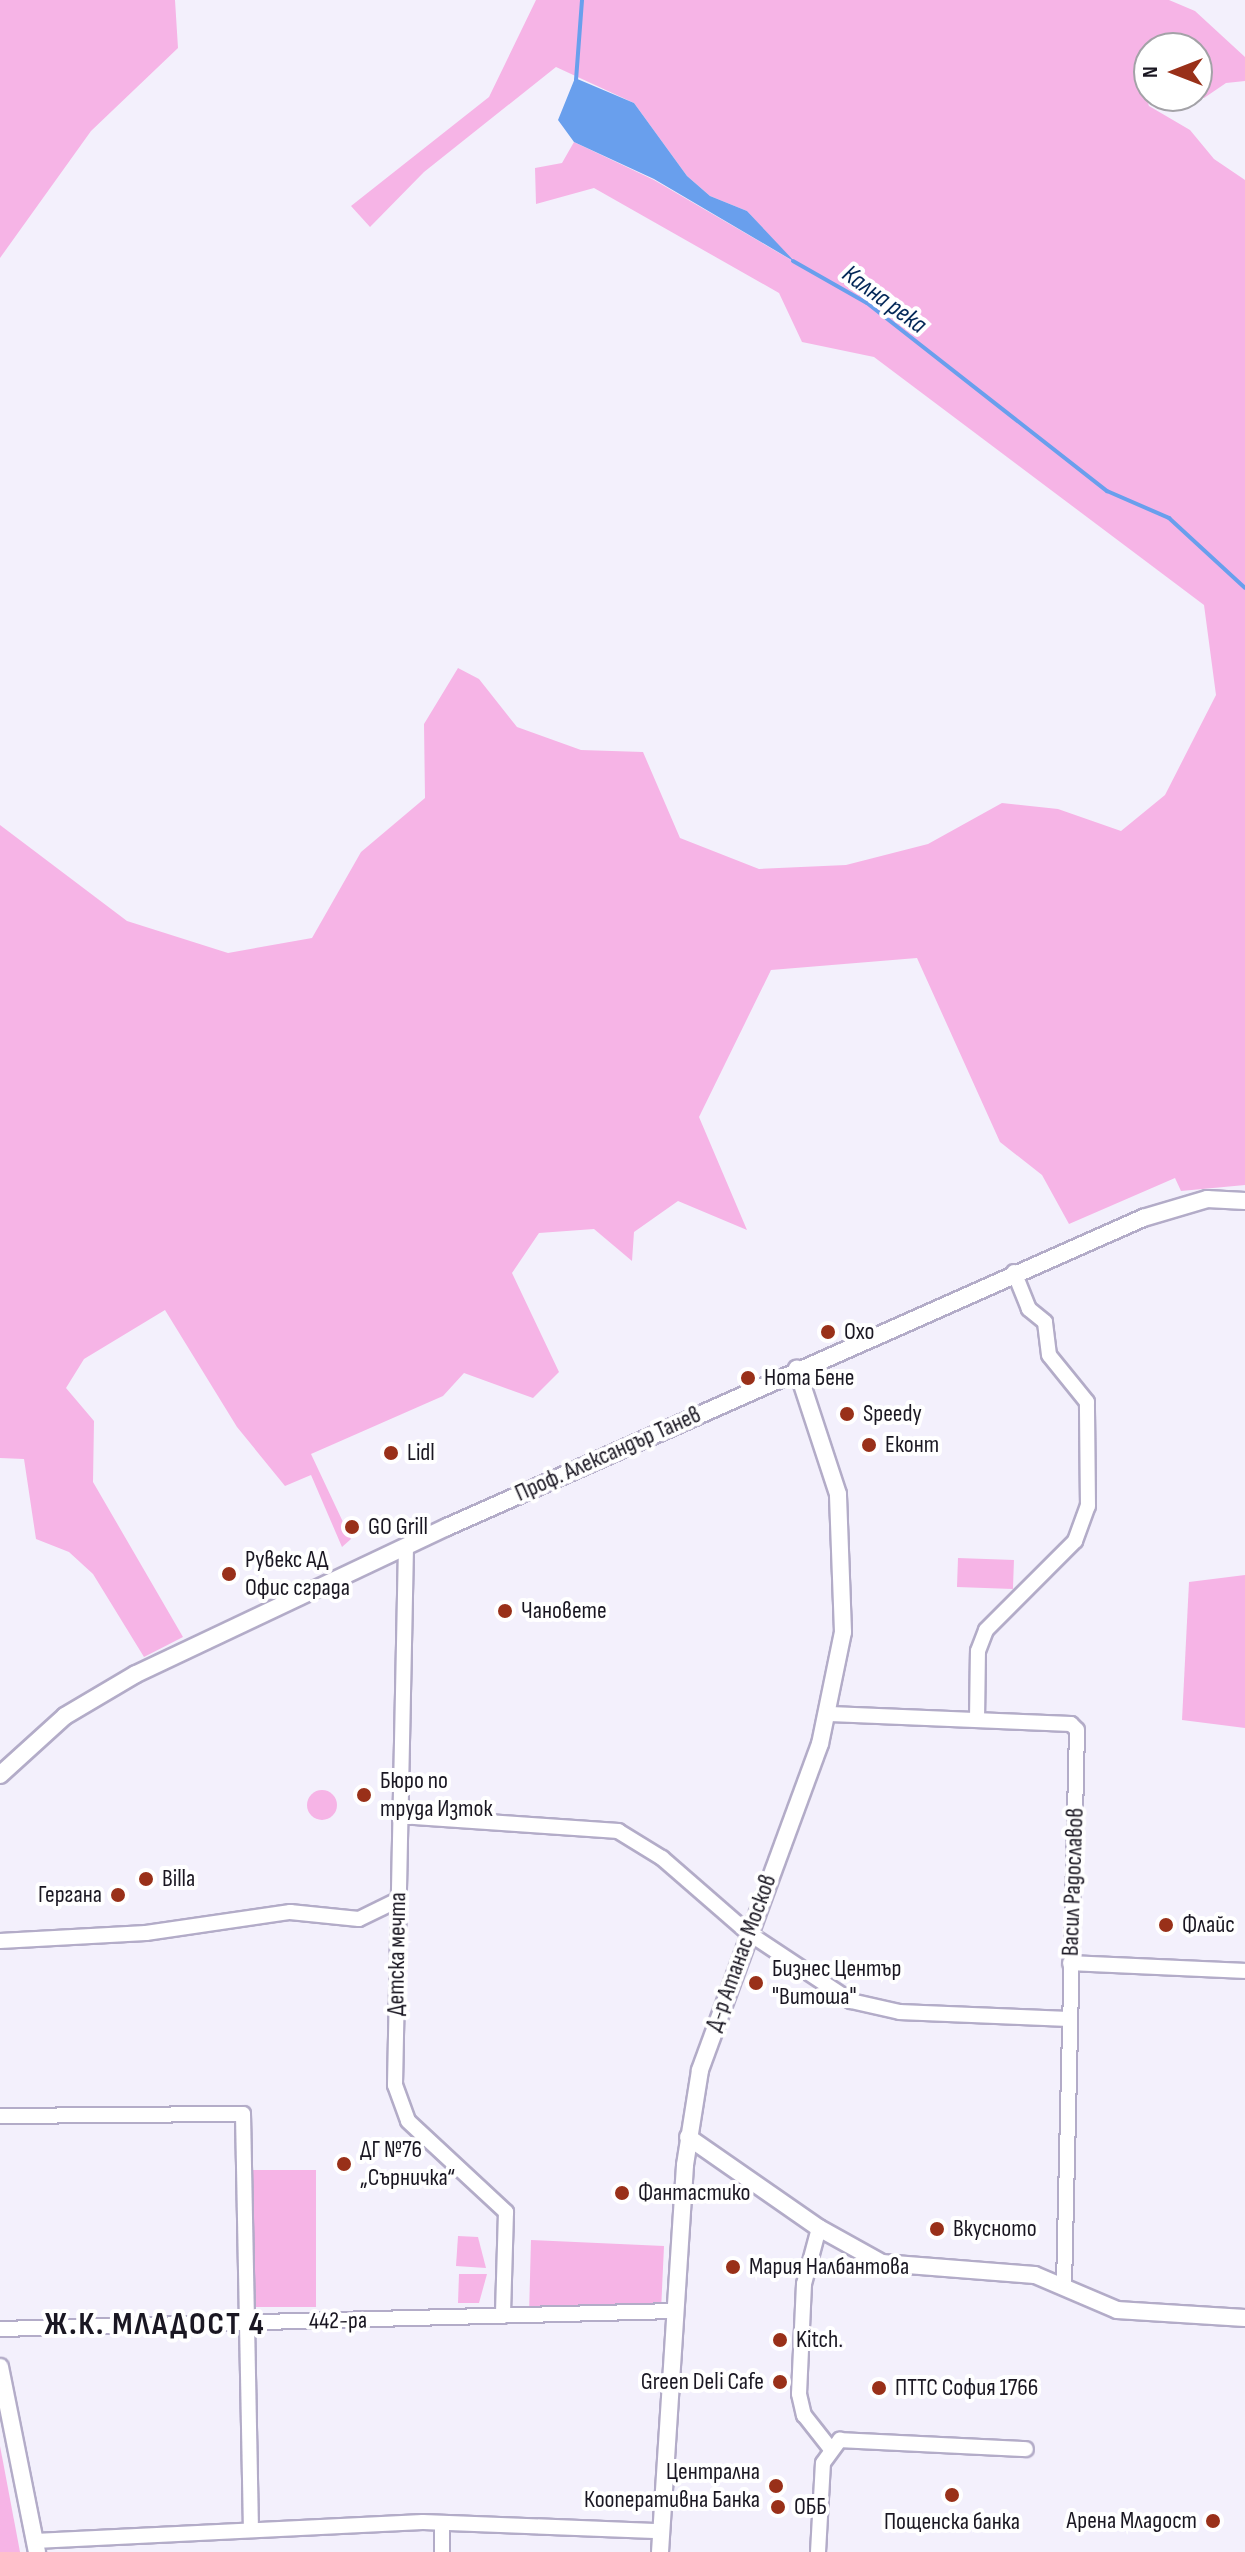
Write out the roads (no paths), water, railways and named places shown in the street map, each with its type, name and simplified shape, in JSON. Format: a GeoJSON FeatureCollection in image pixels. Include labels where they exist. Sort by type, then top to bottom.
{"type":"FeatureCollection","features":[{"type":"Feature","properties":{"kind":"street","name":"Проф. Александър Танев"},"geometry":{"type":"LineString","coordinates":[[0,1775],[65,1716],[136,1674],[406,1546],[1014,1272],[1186,1202],[1245,1201]]}},
{"type":"Feature","properties":{"kind":"street"},"geometry":{"type":"LineString","coordinates":[[977,1720],[978,1651],[986,1630],[1075,1541],[1088,1506],[1087,1402],[1049,1355],[1045,1322],[1029,1309],[1014,1272]]}},
{"type":"Feature","properties":{"kind":"street","name":"Д-р Атанас Москов"},"geometry":{"type":"LineString","coordinates":[[660,2552],[688,2137],[700,2070],[747,1932],[830,1714],[843,1632],[843,1534],[830,1461],[797,1369]]}},
{"type":"Feature","properties":{"kind":"street","name":"Детска мечта"},"geometry":{"type":"LineString","coordinates":[[406,1546],[398,1900],[398,2097],[408,2121],[506,2212],[503,2316]]}},
{"type":"Feature","properties":{"kind":"street","name":"Васил Радославов"},"geometry":{"type":"LineString","coordinates":[[830,1714],[1071,1724],[1077,1730],[1064,2285]]}},
{"type":"Feature","properties":{"kind":"street"},"geometry":{"type":"LineString","coordinates":[[400,1816],[618,1831],[650,1849],[747,1932],[823,1985],[871,2008],[1068,2019]]}},
{"type":"Feature","properties":{"kind":"street"},"geometry":{"type":"LineString","coordinates":[[0,1941],[146,1933],[290,1912],[359,1919],[398,1900]]}},
{"type":"Feature","properties":{"kind":"street"},"geometry":{"type":"LineString","coordinates":[[1070,1963],[1245,1971]]}},
{"type":"Feature","properties":{"kind":"street"},"geometry":{"type":"LineString","coordinates":[[0,2116],[243,2114],[251,2527]]}},
{"type":"Feature","properties":{"kind":"street"},"geometry":{"type":"LineString","coordinates":[[688,2137],[819,2228],[882,2263],[1035,2275],[1117,2310],[1245,2318]]}},
{"type":"Feature","properties":{"kind":"street"},"geometry":{"type":"LineString","coordinates":[[819,2228],[804,2284],[799,2394],[804,2415],[830,2448]]}},
{"type":"Feature","properties":{"kind":"street","name":"442-ра"},"geometry":{"type":"LineString","coordinates":[[0,2329],[676,2311]]}},
{"type":"Feature","properties":{"kind":"street"},"geometry":{"type":"LineString","coordinates":[[0,2367],[36,2546],[237,2535],[251,2527],[442,2526],[661,2531]]}},
{"type":"Feature","properties":{"kind":"street"},"geometry":{"type":"LineString","coordinates":[[818,2552],[823,2463],[830,2448],[856,2437],[1026,2449]]}},
{"type":"Feature","properties":{"kind":"street"},"geometry":{"type":"LineString","coordinates":[[442,2526],[442,2552]]}},
{"type":"Feature","properties":{"kind":"water"},"geometry":{"type":"Polygon","coordinates":[[[575,78],[634,103],[687,176],[710,196],[747,211],[795,262],[654,179],[574,142],[558,120],[575,78]]]}},
{"type":"Feature","properties":{"kind":"waterway","name":"Кална река"},"geometry":{"type":"LineString","coordinates":[[576,80],[582,0]]}},
{"type":"Feature","properties":{"kind":"waterway","name":"Кална река"},"geometry":{"type":"LineString","coordinates":[[793,261],[867,303],[1107,491],[1169,518],[1245,588]]}},
{"type":"Feature","properties":{"kind":"place","name":"Охо"},"geometry":{"type":"Point","coordinates":[828,1332]}},
{"type":"Feature","properties":{"kind":"place","name":"Нота Бене"},"geometry":{"type":"Point","coordinates":[748,1378]}},
{"type":"Feature","properties":{"kind":"place","name":"Speedy"},"geometry":{"type":"Point","coordinates":[847,1414]}},
{"type":"Feature","properties":{"kind":"place","name":"Еконт"},"geometry":{"type":"Point","coordinates":[869,1445]}},
{"type":"Feature","properties":{"kind":"place","name":"Lidl"},"geometry":{"type":"Point","coordinates":[391,1453]}},
{"type":"Feature","properties":{"kind":"place","name":"GO Grill"},"geometry":{"type":"Point","coordinates":[352,1527]}},
{"type":"Feature","properties":{"kind":"place","name":"Рувекс АД Офис сграда"},"geometry":{"type":"Point","coordinates":[229,1574]}},
{"type":"Feature","properties":{"kind":"place","name":"Чановете"},"geometry":{"type":"Point","coordinates":[505,1611]}},
{"type":"Feature","properties":{"kind":"place","name":"Бюро по труда Изток"},"geometry":{"type":"Point","coordinates":[364,1795]}},
{"type":"Feature","properties":{"kind":"place","name":"Billa"},"geometry":{"type":"Point","coordinates":[146,1879]}},
{"type":"Feature","properties":{"kind":"place","name":"Гергана"},"geometry":{"type":"Point","coordinates":[118,1895]}},
{"type":"Feature","properties":{"kind":"place","name":"Флайс"},"geometry":{"type":"Point","coordinates":[1166,1925]}},
{"type":"Feature","properties":{"kind":"place","name":"Бизнес Център \"Витоша\""},"geometry":{"type":"Point","coordinates":[756,1983]}},
{"type":"Feature","properties":{"kind":"place","name":"ДГ №76 „Сърничка“"},"geometry":{"type":"Point","coordinates":[344,2164]}},
{"type":"Feature","properties":{"kind":"place","name":"Фантастико"},"geometry":{"type":"Point","coordinates":[622,2193]}},
{"type":"Feature","properties":{"kind":"place","name":"Вкусното"},"geometry":{"type":"Point","coordinates":[937,2229]}},
{"type":"Feature","properties":{"kind":"place","name":"Мария Налбантова"},"geometry":{"type":"Point","coordinates":[733,2267]}},
{"type":"Feature","properties":{"kind":"place","name":"Kitch."},"geometry":{"type":"Point","coordinates":[780,2340]}},
{"type":"Feature","properties":{"kind":"place","name":"Green Deli Cafe"},"geometry":{"type":"Point","coordinates":[780,2382]}},
{"type":"Feature","properties":{"kind":"place","name":"ПТТС София 1766"},"geometry":{"type":"Point","coordinates":[879,2388]}},
{"type":"Feature","properties":{"kind":"place","name":"Централна Кооперативна Банка"},"geometry":{"type":"Point","coordinates":[776,2486]}},
{"type":"Feature","properties":{"kind":"place","name":"Пощенска банка"},"geometry":{"type":"Point","coordinates":[952,2495]}},
{"type":"Feature","properties":{"kind":"place","name":"ОББ"},"geometry":{"type":"Point","coordinates":[778,2507]}},
{"type":"Feature","properties":{"kind":"place","name":"Арена Младост"},"geometry":{"type":"Point","coordinates":[1213,2521]}},
{"type":"Feature","properties":{"kind":"district","name":"Ж.К. МЛАДОСТ 4"},"geometry":{"type":"Point","coordinates":[155,2325]}}]}
